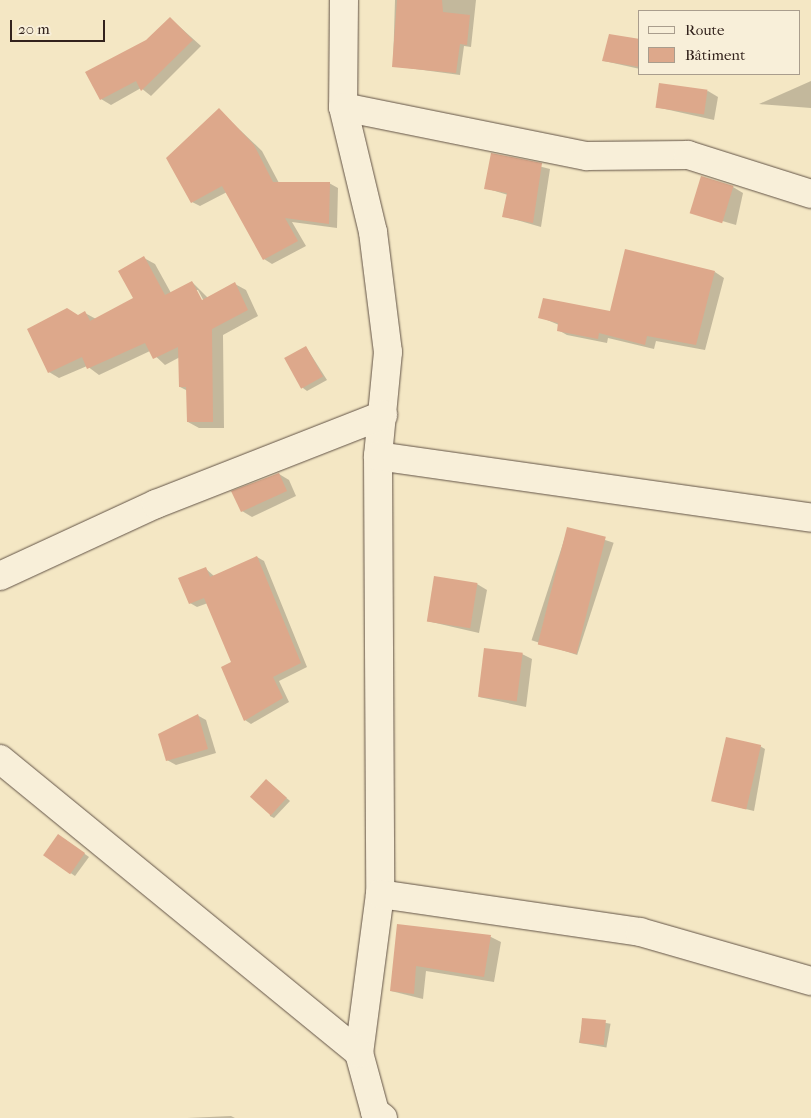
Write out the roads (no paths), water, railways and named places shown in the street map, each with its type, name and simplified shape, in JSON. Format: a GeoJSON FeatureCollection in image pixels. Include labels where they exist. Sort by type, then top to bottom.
{"type":"FeatureCollection","features":[{"type":"Feature","properties":{"kind":"street"},"geometry":{"type":"LineString","coordinates":[[344,0],[343,107],[373,232],[388,352],[378,456],[380,894],[359,1053],[375,1112],[383,1118]]}},
{"type":"Feature","properties":{"kind":"street"},"geometry":{"type":"LineString","coordinates":[[343,107],[587,156],[688,155],[811,194]]}},
{"type":"Feature","properties":{"kind":"street"},"geometry":{"type":"LineString","coordinates":[[0,576],[156,504],[383,416]]}},
{"type":"Feature","properties":{"kind":"street"},"geometry":{"type":"LineString","coordinates":[[378,456],[811,518]]}},
{"type":"Feature","properties":{"kind":"street"},"geometry":{"type":"LineString","coordinates":[[0,759],[359,1053]]}},
{"type":"Feature","properties":{"kind":"street"},"geometry":{"type":"LineString","coordinates":[[380,894],[640,932],[811,982]]}}]}
